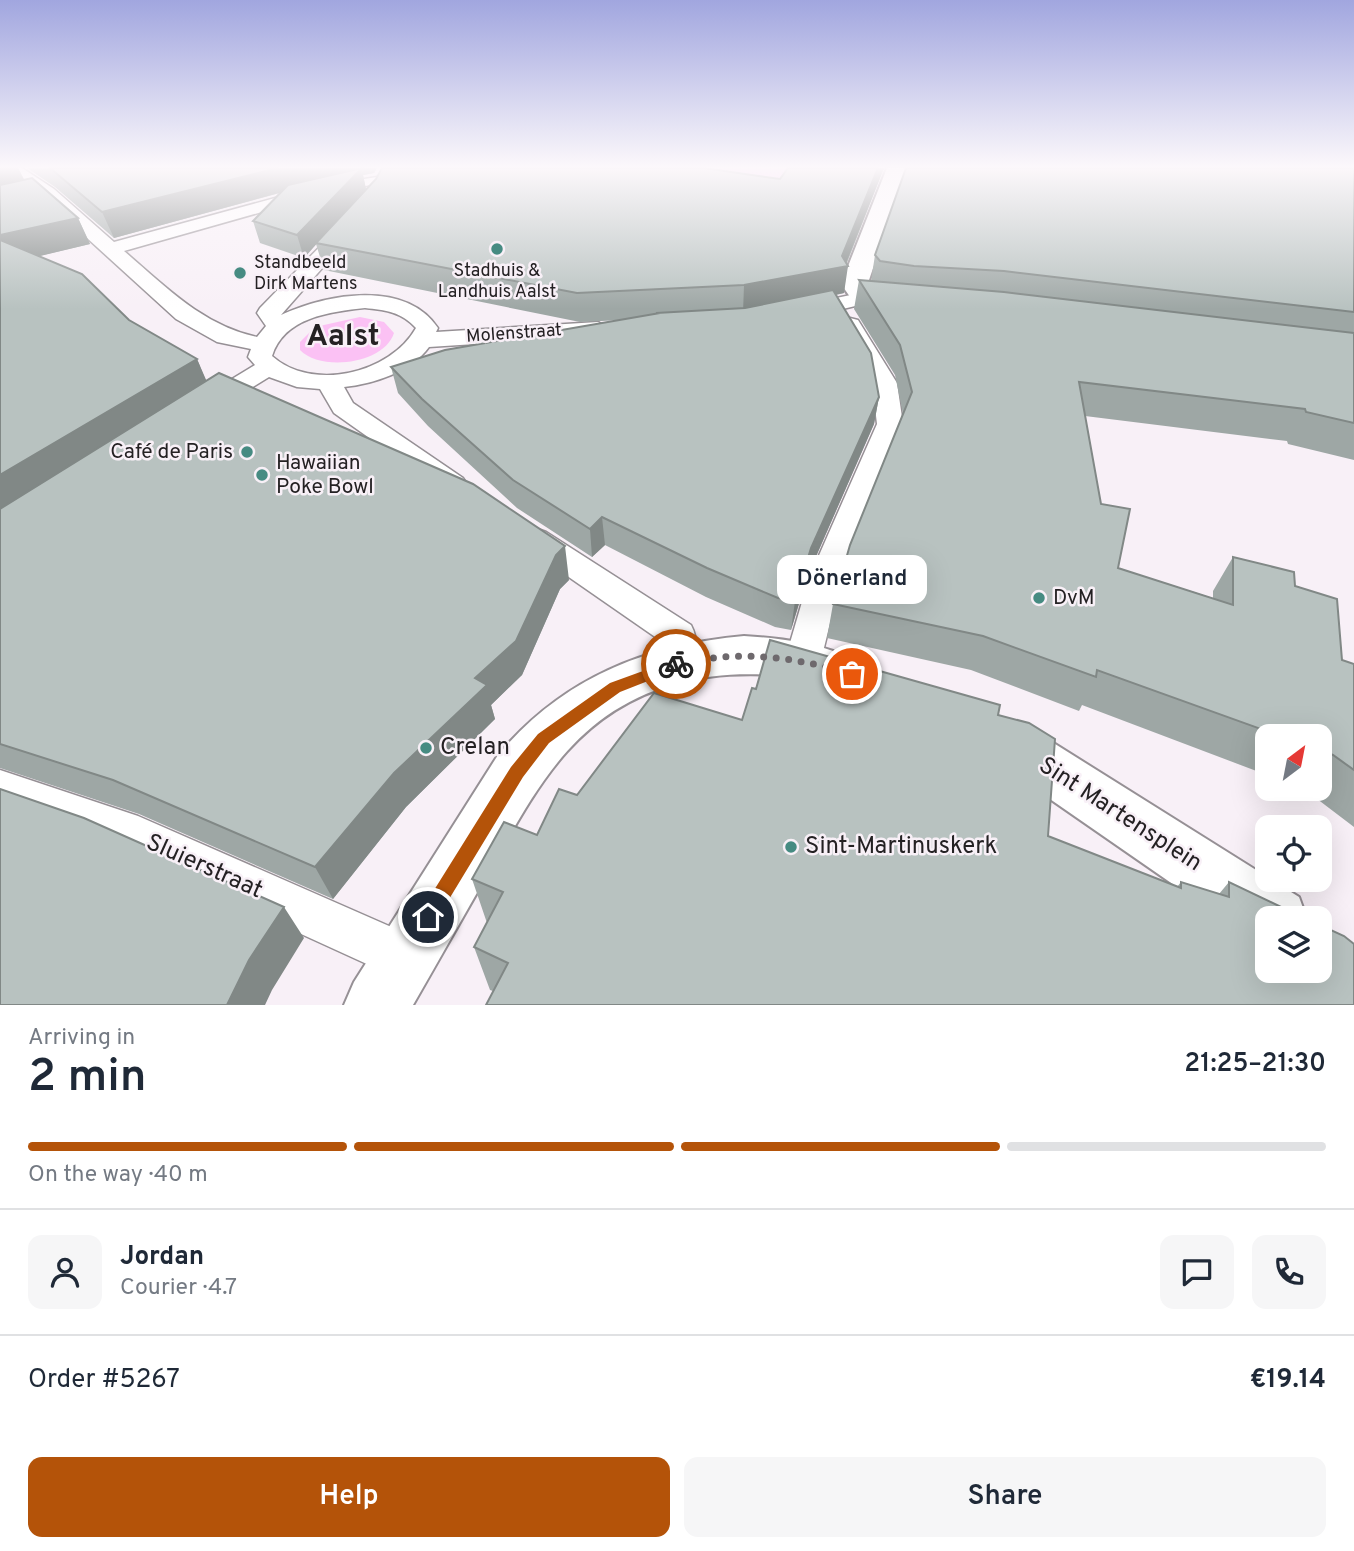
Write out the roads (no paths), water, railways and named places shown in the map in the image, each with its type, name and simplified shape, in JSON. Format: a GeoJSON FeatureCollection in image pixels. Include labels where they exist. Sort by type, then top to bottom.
{"type":"FeatureCollection","features":[{"type":"Feature","properties":{"kind":"street"},"geometry":{"type":"LineString","coordinates":[[71,215],[184,314],[264,356],[292,378],[328,381],[378,371],[407,357],[424,340],[427,328],[421,317],[388,304],[340,304],[309,312],[278,327],[264,356],[189,416]]}},
{"type":"Feature","properties":{"kind":"street"},"geometry":{"type":"LineString","coordinates":[[109,249],[232,215]]}},
{"type":"Feature","properties":{"kind":"street"},"geometry":{"type":"LineString","coordinates":[[803,660],[825,578],[890,424],[891,403],[887,382],[851,301],[854,284],[880,215]]}},
{"type":"Feature","properties":{"kind":"street"},"geometry":{"type":"LineString","coordinates":[[278,327],[268,313],[357,218]]}},
{"type":"Feature","properties":{"kind":"street"},"geometry":{"type":"LineString","coordinates":[[783,315],[851,301],[933,307]]}},
{"type":"Feature","properties":{"kind":"street","name":"Molenstraat"},"geometry":{"type":"LineString","coordinates":[[424,340],[618,328]]}},
{"type":"Feature","properties":{"kind":"street"},"geometry":{"type":"LineString","coordinates":[[328,381],[343,408],[477,500]]}},
{"type":"Feature","properties":{"kind":"street"},"geometry":{"type":"LineString","coordinates":[[510,523],[679,635],[677,664]]}},
{"type":"Feature","properties":{"kind":"street"},"geometry":{"type":"LineString","coordinates":[[390,981],[517,772],[544,738],[615,688],[677,664],[726,655],[803,660],[865,678]]}},
{"type":"Feature","properties":{"kind":"street","name":"Sint Martensplein"},"geometry":{"type":"LineString","coordinates":[[975,722],[1257,906]]}},
{"type":"Feature","properties":{"kind":"street","name":"Sluierstraat"},"geometry":{"type":"LineString","coordinates":[[0,789],[123,831],[390,981]]}},
{"type":"Feature","properties":{"kind":"place","name":"Stadhuis & Landhuis Aalst"},"geometry":{"type":"Point","coordinates":[497,249]}},
{"type":"Feature","properties":{"kind":"place","name":"Standbeeld Dirk Martens"},"geometry":{"type":"Point","coordinates":[240,273]}},
{"type":"Feature","properties":{"kind":"place","name":"Café de Paris"},"geometry":{"type":"Point","coordinates":[247,452]}},
{"type":"Feature","properties":{"kind":"place","name":"Hawaiian Poke Bowl"},"geometry":{"type":"Point","coordinates":[262,475]}},
{"type":"Feature","properties":{"kind":"place","name":"DvM"},"geometry":{"type":"Point","coordinates":[1039,598]}},
{"type":"Feature","properties":{"kind":"place","name":"Dönerland"},"geometry":{"type":"Point","coordinates":[852,674]}},
{"type":"Feature","properties":{"kind":"place","name":"Crelan"},"geometry":{"type":"Point","coordinates":[426,748]}},
{"type":"Feature","properties":{"kind":"place","name":"Sint-Martinuskerk"},"geometry":{"type":"Point","coordinates":[791,847]}},
{"type":"Feature","properties":{"kind":"district","name":"Aalst"},"geometry":{"type":"Point","coordinates":[343,337]}}]}
